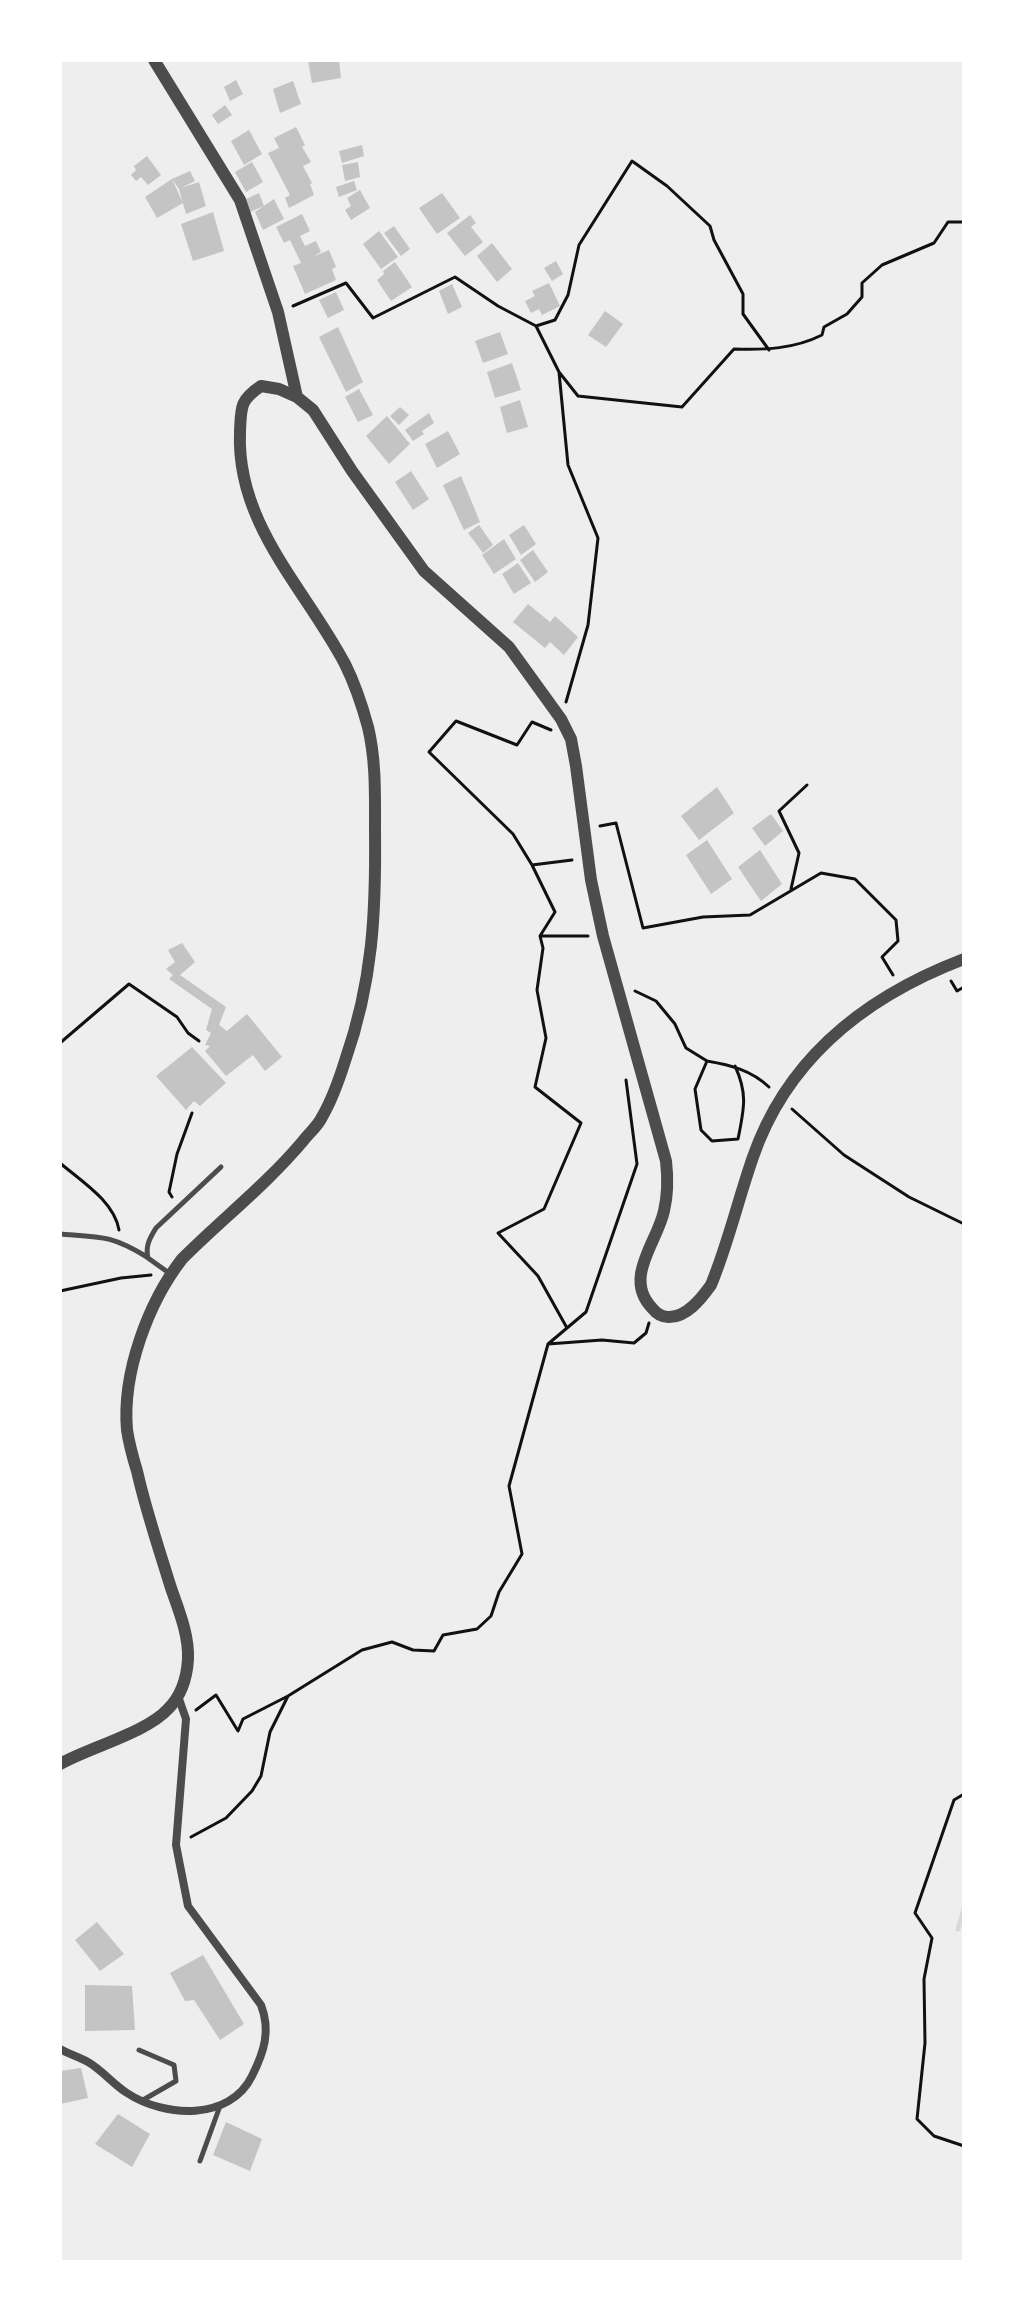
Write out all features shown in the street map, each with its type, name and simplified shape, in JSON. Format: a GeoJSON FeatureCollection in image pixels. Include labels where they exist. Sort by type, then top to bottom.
{"type":"FeatureCollection","features":[{"type":"Feature","properties":{"kind":"street"},"geometry":{"type":"LineString","coordinates":[[154,60],[240,200],[278,312],[297,397]]}},
{"type":"Feature","properties":{"kind":"street"},"geometry":{"type":"LineString","coordinates":[[60,1764],[166,1712],[185,1680],[188,1659],[186,1634],[146,1510],[127,1430],[132,1371],[150,1312],[170,1274],[290,1156],[322,1119],[355,1032],[367,984],[374,934],[375,797],[368,728],[359,696],[345,665],[268,542],[243,478],[239,446],[241,414],[246,396],[261,386],[279,389],[297,397],[313,410],[352,471],[424,571],[509,647],[561,719],[571,739],[603,936],[666,1161],[668,1183],[665,1208],[660,1228],[641,1267],[642,1291],[657,1314],[670,1318],[686,1311],[700,1301],[711,1285],[754,1155],[781,1099],[811,1055],[836,1031],[886,998],[920,978],[964,959]]}},
{"type":"Feature","properties":{"kind":"street"},"geometry":{"type":"LineString","coordinates":[[60,2049],[90,2063],[128,2094],[142,2101],[154,2106],[194,2111],[213,2109],[245,2090],[259,2063],[267,2039],[267,2021],[261,2005],[188,1906],[176,1845],[184,1715],[178,1696]]}},
{"type":"Feature","properties":{"kind":"lane"},"geometry":{"type":"LineString","coordinates":[[148,1258],[146,1250],[156,1228],[221,1167]]}},
{"type":"Feature","properties":{"kind":"lane"},"geometry":{"type":"LineString","coordinates":[[60,1234],[109,1237],[121,1241],[170,1274]]}},
{"type":"Feature","properties":{"kind":"lane"},"geometry":{"type":"LineString","coordinates":[[139,2050],[174,2065],[176,2081],[142,2101]]}},
{"type":"Feature","properties":{"kind":"lane"},"geometry":{"type":"LineString","coordinates":[[200,2161],[221,2105]]}},
{"type":"Feature","properties":{"kind":"path"},"geometry":{"type":"LineString","coordinates":[[536,326],[555,320],[568,295],[579,245],[632,161],[667,186],[710,226],[714,240],[743,294],[743,314],[769,350]]}},
{"type":"Feature","properties":{"kind":"path"},"geometry":{"type":"LineString","coordinates":[[278,312],[346,283],[373,318],[455,277],[498,306],[536,326],[559,372],[578,396],[682,407],[734,349],[769,350],[808,342],[822,335],[824,327],[847,314],[862,297],[862,283],[882,265],[934,243],[948,222],[964,222]]}},
{"type":"Feature","properties":{"kind":"path"},"geometry":{"type":"LineString","coordinates":[[559,372],[568,465],[598,538],[588,625],[561,719]]}},
{"type":"Feature","properties":{"kind":"path"},"geometry":{"type":"LineString","coordinates":[[567,1328],[538,1276],[498,1233],[544,1209],[581,1123],[535,1087],[546,1038],[537,990],[543,948],[540,936],[555,912],[513,834],[429,752],[456,721],[517,745],[532,722],[571,739]]}},
{"type":"Feature","properties":{"kind":"path"},"geometry":{"type":"LineString","coordinates":[[790,891],[799,853],[779,811],[807,785]]}},
{"type":"Feature","properties":{"kind":"path"},"geometry":{"type":"LineString","coordinates":[[584,828],[616,823],[643,928],[703,917],[750,915],[821,873],[855,879],[896,920],[898,941],[882,957],[897,981],[886,998]]}},
{"type":"Feature","properties":{"kind":"path"},"geometry":{"type":"LineString","coordinates":[[532,865],[588,858]]}},
{"type":"Feature","properties":{"kind":"path"},"geometry":{"type":"LineString","coordinates":[[540,936],[603,936]]}},
{"type":"Feature","properties":{"kind":"path"},"geometry":{"type":"LineString","coordinates":[[617,983],[656,1001],[675,1024],[686,1048],[707,1061],[735,1066],[761,1079],[844,1155],[909,1197],[964,1224]]}},
{"type":"Feature","properties":{"kind":"path"},"geometry":{"type":"LineString","coordinates":[[60,1043],[129,984],[177,1017],[188,1033],[199,1041]]}},
{"type":"Feature","properties":{"kind":"path"},"geometry":{"type":"LineString","coordinates":[[707,1061],[695,1089],[701,1130],[712,1141],[738,1139],[744,1086],[735,1066]]}},
{"type":"Feature","properties":{"kind":"path"},"geometry":{"type":"LineString","coordinates":[[184,1715],[201,1709],[216,1695],[238,1731],[243,1719],[288,1696],[362,1650],[392,1642],[413,1650],[434,1651],[443,1635],[477,1629],[491,1616],[499,1592],[522,1554],[509,1486],[548,1344],[586,1312],[637,1164],[626,1078]]}},
{"type":"Feature","properties":{"kind":"path"},"geometry":{"type":"LineString","coordinates":[[177,1208],[169,1192],[192,1113]]}},
{"type":"Feature","properties":{"kind":"path"},"geometry":{"type":"LineString","coordinates":[[60,1163],[96,1193],[117,1218],[121,1241]]}},
{"type":"Feature","properties":{"kind":"path"},"geometry":{"type":"LineString","coordinates":[[60,1291],[121,1278],[170,1274]]}},
{"type":"Feature","properties":{"kind":"path"},"geometry":{"type":"LineString","coordinates":[[548,1344],[602,1340],[634,1343],[646,1333],[653,1310]]}},
{"type":"Feature","properties":{"kind":"path"},"geometry":{"type":"LineString","coordinates":[[176,1845],[226,1818],[252,1791],[261,1776],[270,1732],[288,1696]]}},
{"type":"Feature","properties":{"kind":"path"},"geometry":{"type":"LineString","coordinates":[[964,1794],[954,1800],[915,1913],[932,1938],[924,1979],[925,2043],[917,2119],[934,2136],[964,2146]]}},
{"type":"Feature","properties":{"kind":"shaded area"},"geometry":{"type":"Polygon","coordinates":[[[60,60],[964,60],[964,2262],[60,2262],[60,60]]]}},
{"type":"Feature","properties":{"kind":"building"},"geometry":{"type":"Polygon","coordinates":[[[339,60],[341,78],[312,83],[308,61],[339,60]]]}},
{"type":"Feature","properties":{"kind":"building"},"geometry":{"type":"Polygon","coordinates":[[[236,80],[243,94],[230,101],[224,87],[236,80]]]}},
{"type":"Feature","properties":{"kind":"building"},"geometry":{"type":"Polygon","coordinates":[[[293,81],[301,104],[280,113],[273,89],[293,81]]]}},
{"type":"Feature","properties":{"kind":"building"},"geometry":{"type":"Polygon","coordinates":[[[225,105],[232,115],[218,124],[212,115],[225,105]]]}},
{"type":"Feature","properties":{"kind":"building"},"geometry":{"type":"Polygon","coordinates":[[[296,127],[311,162],[303,166],[314,195],[289,208],[285,198],[290,195],[268,153],[279,148],[274,138],[296,127]]]}},
{"type":"Feature","properties":{"kind":"building"},"geometry":{"type":"Polygon","coordinates":[[[249,130],[262,154],[244,165],[231,141],[249,130]]]}},
{"type":"Feature","properties":{"kind":"building"},"geometry":{"type":"Polygon","coordinates":[[[362,145],[364,156],[342,163],[339,151],[362,145]]]}},
{"type":"Feature","properties":{"kind":"building"},"geometry":{"type":"Polygon","coordinates":[[[147,156],[161,175],[148,185],[141,177],[136,181],[131,175],[136,170],[134,166],[147,156]]]}},
{"type":"Feature","properties":{"kind":"building"},"geometry":{"type":"Polygon","coordinates":[[[252,162],[263,182],[246,192],[235,172],[252,162]]]}},
{"type":"Feature","properties":{"kind":"building"},"geometry":{"type":"Polygon","coordinates":[[[358,162],[360,177],[345,181],[342,165],[358,162]]]}},
{"type":"Feature","properties":{"kind":"building"},"geometry":{"type":"Polygon","coordinates":[[[190,171],[195,181],[181,188],[199,182],[206,206],[186,214],[179,189],[172,179],[190,171]]]}},
{"type":"Feature","properties":{"kind":"building"},"geometry":{"type":"Polygon","coordinates":[[[172,179],[183,203],[157,218],[145,197],[172,179]]]}},
{"type":"Feature","properties":{"kind":"building"},"geometry":{"type":"Polygon","coordinates":[[[354,181],[357,190],[339,197],[336,187],[354,181]]]}},
{"type":"Feature","properties":{"kind":"building"},"geometry":{"type":"Polygon","coordinates":[[[360,190],[370,208],[351,220],[345,210],[351,206],[347,198],[360,190]]]}},
{"type":"Feature","properties":{"kind":"building"},"geometry":{"type":"Polygon","coordinates":[[[259,193],[264,206],[250,212],[244,200],[259,193]]]}},
{"type":"Feature","properties":{"kind":"building"},"geometry":{"type":"Polygon","coordinates":[[[442,193],[460,218],[437,234],[419,208],[442,193]]]}},
{"type":"Feature","properties":{"kind":"building"},"geometry":{"type":"Polygon","coordinates":[[[274,199],[284,219],[263,230],[255,212],[274,199]]]}},
{"type":"Feature","properties":{"kind":"building"},"geometry":{"type":"Polygon","coordinates":[[[213,212],[224,251],[193,261],[181,224],[213,212]]]}},
{"type":"Feature","properties":{"kind":"building"},"geometry":{"type":"Polygon","coordinates":[[[302,214],[310,231],[300,236],[305,246],[316,241],[321,252],[313,257],[329,250],[336,267],[332,269],[336,280],[305,294],[293,266],[301,263],[290,240],[284,243],[276,227],[302,214]]]}},
{"type":"Feature","properties":{"kind":"building"},"geometry":{"type":"Polygon","coordinates":[[[470,215],[476,223],[471,227],[483,242],[465,256],[447,233],[470,215]]]}},
{"type":"Feature","properties":{"kind":"building"},"geometry":{"type":"Polygon","coordinates":[[[394,226],[410,249],[401,256],[384,233],[394,226]]]}},
{"type":"Feature","properties":{"kind":"building"},"geometry":{"type":"Polygon","coordinates":[[[379,231],[398,257],[381,269],[363,244],[379,231]]]}},
{"type":"Feature","properties":{"kind":"building"},"geometry":{"type":"Polygon","coordinates":[[[492,243],[512,269],[497,282],[477,256],[492,243]]]}},
{"type":"Feature","properties":{"kind":"building"},"geometry":{"type":"Polygon","coordinates":[[[556,261],[563,274],[552,281],[544,268],[556,261]]]}},
{"type":"Feature","properties":{"kind":"building"},"geometry":{"type":"Polygon","coordinates":[[[395,262],[412,287],[391,301],[377,280],[395,262]]]}},
{"type":"Feature","properties":{"kind":"building"},"geometry":{"type":"Polygon","coordinates":[[[549,283],[560,306],[542,315],[539,309],[531,313],[525,301],[535,296],[532,291],[549,283]]]}},
{"type":"Feature","properties":{"kind":"building"},"geometry":{"type":"Polygon","coordinates":[[[452,284],[462,307],[448,314],[439,291],[452,284]]]}},
{"type":"Feature","properties":{"kind":"building"},"geometry":{"type":"Polygon","coordinates":[[[336,292],[344,310],[328,318],[319,300],[336,292]]]}},
{"type":"Feature","properties":{"kind":"building"},"geometry":{"type":"Polygon","coordinates":[[[605,311],[623,324],[606,347],[588,335],[605,311]]]}},
{"type":"Feature","properties":{"kind":"building"},"geometry":{"type":"Polygon","coordinates":[[[338,327],[363,382],[346,392],[319,337],[338,327]]]}},
{"type":"Feature","properties":{"kind":"building"},"geometry":{"type":"Polygon","coordinates":[[[500,332],[508,354],[483,363],[475,341],[500,332]]]}},
{"type":"Feature","properties":{"kind":"building"},"geometry":{"type":"Polygon","coordinates":[[[512,363],[521,390],[495,398],[487,372],[512,363]]]}},
{"type":"Feature","properties":{"kind":"building"},"geometry":{"type":"Polygon","coordinates":[[[359,389],[373,415],[358,422],[345,397],[359,389]]]}},
{"type":"Feature","properties":{"kind":"building"},"geometry":{"type":"Polygon","coordinates":[[[520,400],[528,427],[507,433],[500,407],[520,400]]]}},
{"type":"Feature","properties":{"kind":"building"},"geometry":{"type":"Polygon","coordinates":[[[400,407],[409,415],[399,425],[390,416],[400,407]]]}},
{"type":"Feature","properties":{"kind":"building"},"geometry":{"type":"Polygon","coordinates":[[[429,413],[434,423],[413,441],[405,430],[429,413]]]}},
{"type":"Feature","properties":{"kind":"building"},"geometry":{"type":"Polygon","coordinates":[[[387,416],[410,444],[389,464],[366,436],[387,416]]]}},
{"type":"Feature","properties":{"kind":"building"},"geometry":{"type":"Polygon","coordinates":[[[448,431],[460,454],[437,468],[425,444],[448,431]]]}},
{"type":"Feature","properties":{"kind":"building"},"geometry":{"type":"Polygon","coordinates":[[[411,471],[429,499],[413,510],[395,482],[411,471]]]}},
{"type":"Feature","properties":{"kind":"building"},"geometry":{"type":"Polygon","coordinates":[[[461,476],[480,522],[464,530],[443,485],[461,476]]]}},
{"type":"Feature","properties":{"kind":"building"},"geometry":{"type":"Polygon","coordinates":[[[479,525],[493,545],[483,553],[468,533],[479,525]]]}},
{"type":"Feature","properties":{"kind":"building"},"geometry":{"type":"Polygon","coordinates":[[[524,525],[536,544],[521,555],[509,535],[524,525]]]}},
{"type":"Feature","properties":{"kind":"building"},"geometry":{"type":"Polygon","coordinates":[[[504,539],[516,559],[494,574],[482,555],[504,539]]]}},
{"type":"Feature","properties":{"kind":"building"},"geometry":{"type":"Polygon","coordinates":[[[533,550],[548,572],[535,582],[520,560],[533,550]]]}},
{"type":"Feature","properties":{"kind":"building"},"geometry":{"type":"Polygon","coordinates":[[[518,563],[531,583],[514,594],[502,574],[518,563]]]}},
{"type":"Feature","properties":{"kind":"building"},"geometry":{"type":"Polygon","coordinates":[[[528,604],[550,622],[555,616],[578,637],[564,655],[550,642],[545,648],[513,622],[528,604]]]}},
{"type":"Feature","properties":{"kind":"building"},"geometry":{"type":"Polygon","coordinates":[[[717,787],[734,813],[699,840],[681,816],[717,787]]]}},
{"type":"Feature","properties":{"kind":"building"},"geometry":{"type":"Polygon","coordinates":[[[771,814],[783,831],[765,846],[752,828],[771,814]]]}},
{"type":"Feature","properties":{"kind":"building"},"geometry":{"type":"Polygon","coordinates":[[[707,840],[732,879],[711,894],[686,855],[707,840]]]}},
{"type":"Feature","properties":{"kind":"building"},"geometry":{"type":"Polygon","coordinates":[[[760,850],[782,884],[761,901],[738,867],[760,850]]]}},
{"type":"Feature","properties":{"kind":"building"},"geometry":{"type":"Polygon","coordinates":[[[182,943],[195,962],[180,975],[226,1007],[219,1025],[227,1031],[247,1014],[282,1057],[265,1071],[253,1055],[226,1076],[205,1051],[210,1046],[205,1045],[211,1033],[206,1030],[212,1009],[169,979],[173,975],[166,969],[175,962],[168,950],[182,943]]]}},
{"type":"Feature","properties":{"kind":"building"},"geometry":{"type":"Polygon","coordinates":[[[192,1047],[226,1083],[200,1106],[194,1101],[186,1110],[156,1076],[192,1047]]]}},
{"type":"Feature","properties":{"kind":"building"},"geometry":{"type":"Polygon","coordinates":[[[97,1922],[124,1954],[100,1971],[75,1940],[97,1922]]]}},
{"type":"Feature","properties":{"kind":"building"},"geometry":{"type":"Polygon","coordinates":[[[203,1955],[244,2024],[220,2040],[194,2000],[185,2001],[170,1973],[203,1955]]]}},
{"type":"Feature","properties":{"kind":"building"},"geometry":{"type":"Polygon","coordinates":[[[85,1985],[132,1986],[135,2030],[85,2031],[85,1985]]]}},
{"type":"Feature","properties":{"kind":"building"},"geometry":{"type":"Polygon","coordinates":[[[81,2068],[88,2098],[60,2104],[60,2071],[81,2068]]]}},
{"type":"Feature","properties":{"kind":"building"},"geometry":{"type":"Polygon","coordinates":[[[118,2114],[150,2134],[132,2167],[95,2144],[118,2114]]]}},
{"type":"Feature","properties":{"kind":"building"},"geometry":{"type":"Polygon","coordinates":[[[226,2122],[262,2139],[250,2171],[213,2155],[226,2122]]]}},
{"type":"Feature","properties":{"kind":"waterway"},"geometry":{"type":"LineString","coordinates":[[958,1929],[964,1909]]}}]}
